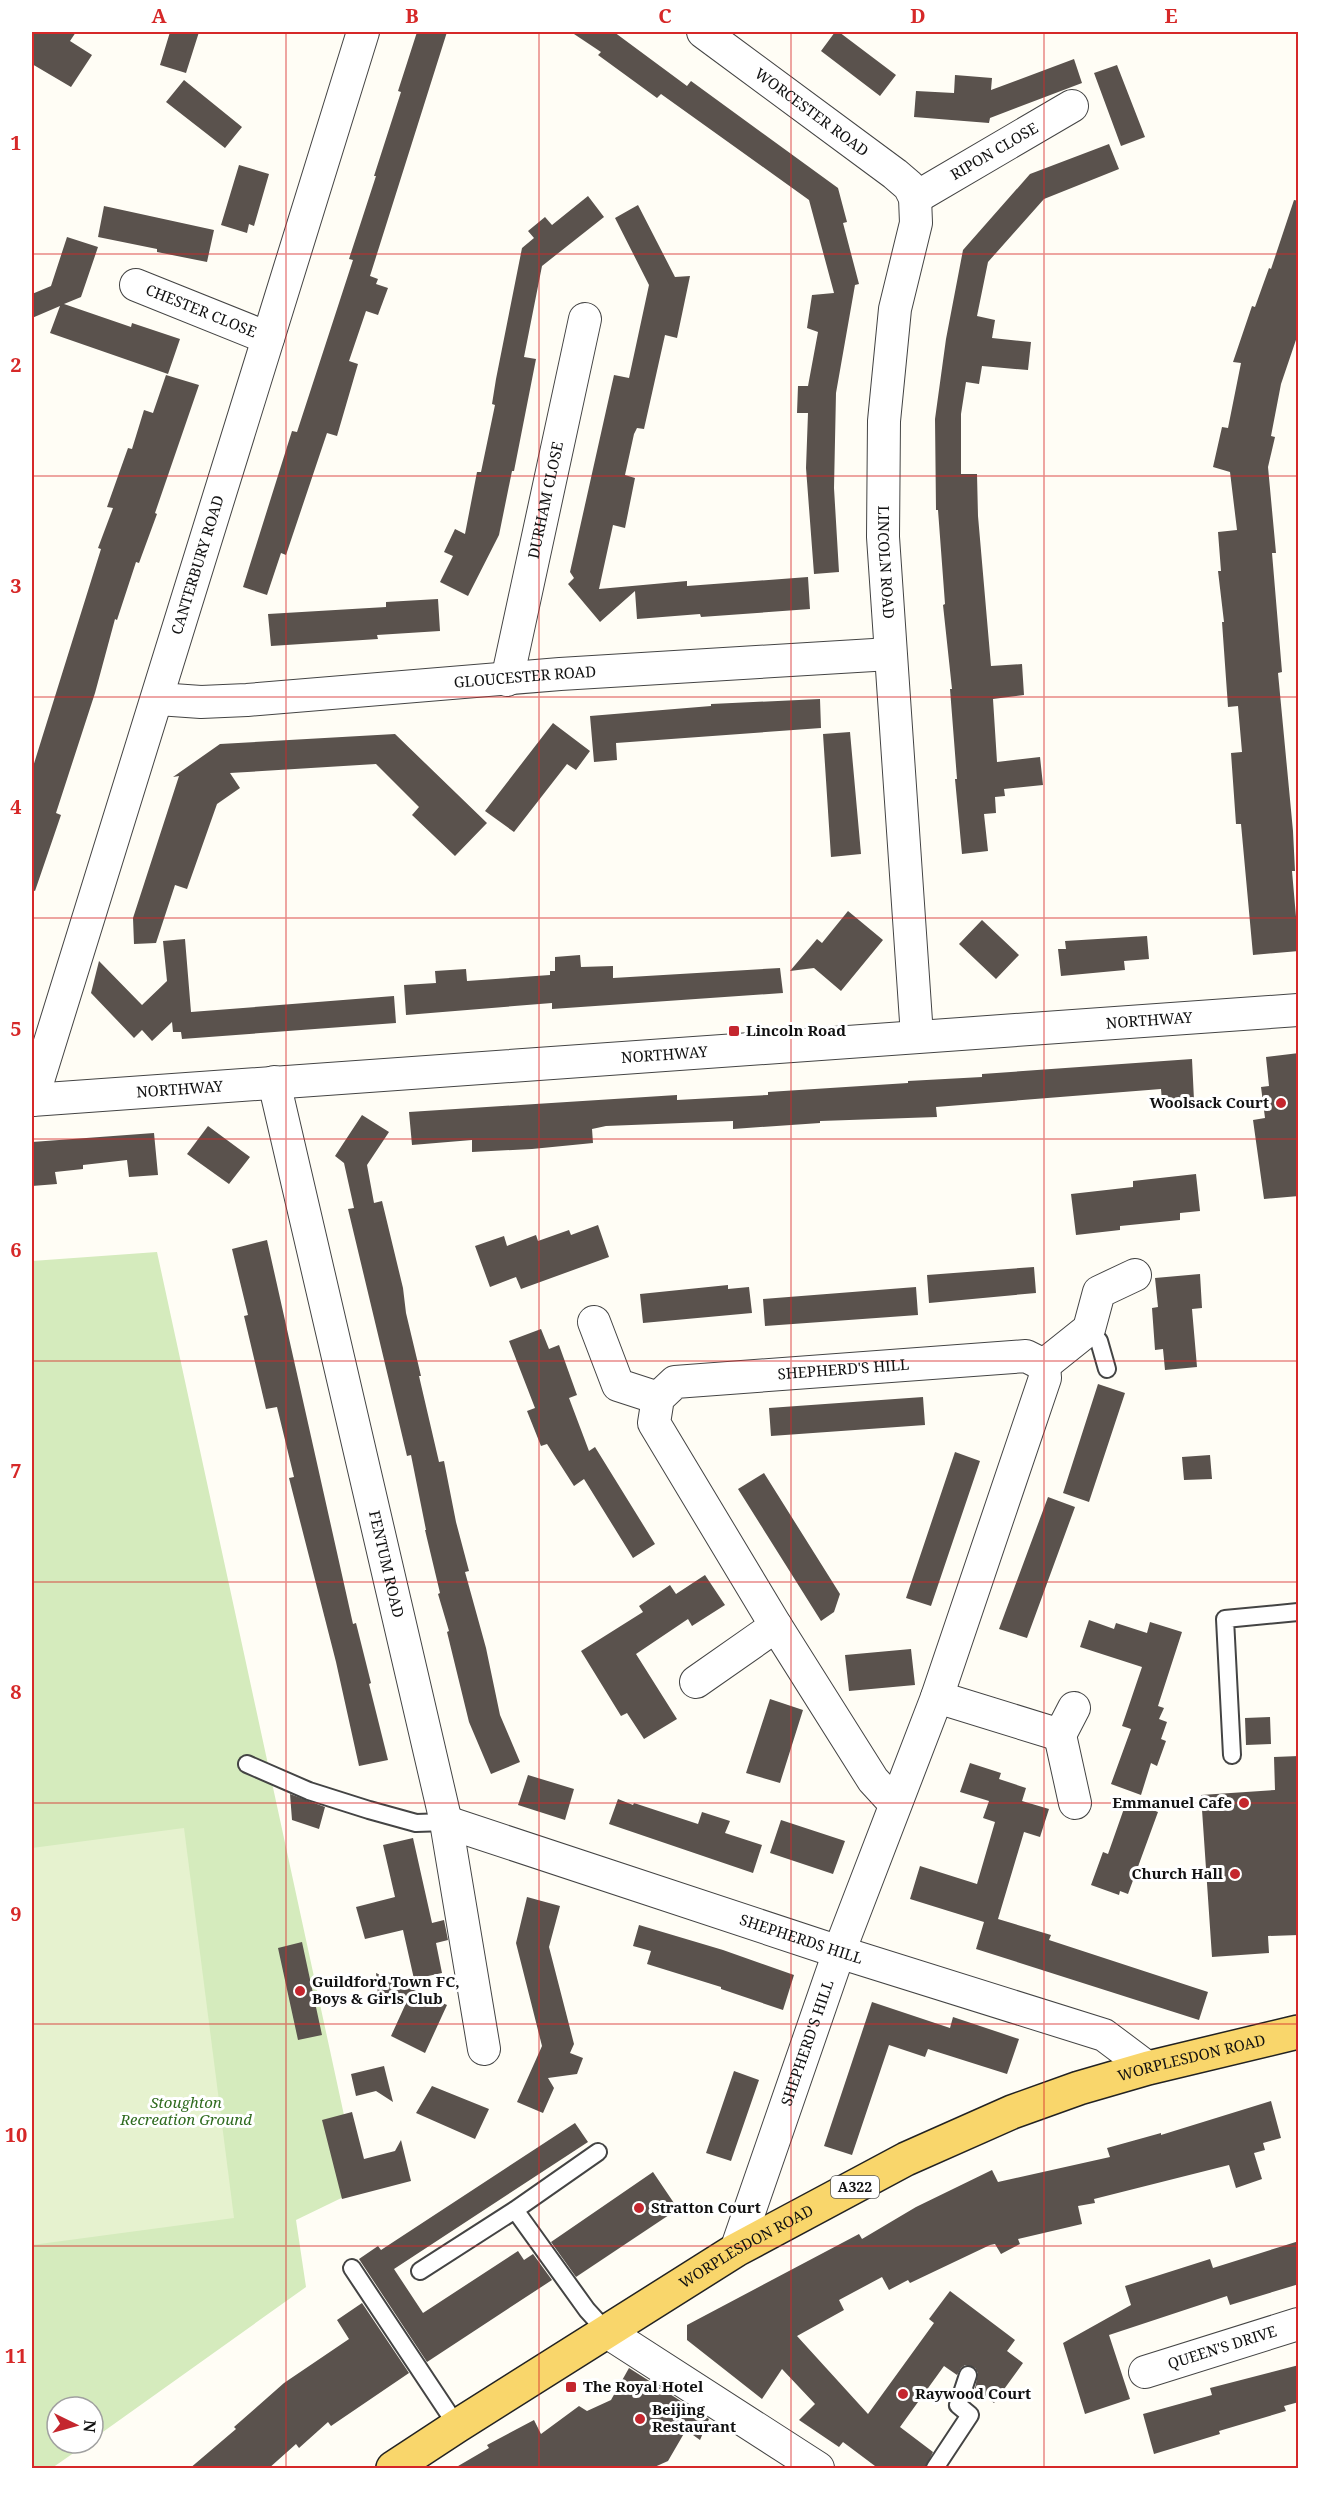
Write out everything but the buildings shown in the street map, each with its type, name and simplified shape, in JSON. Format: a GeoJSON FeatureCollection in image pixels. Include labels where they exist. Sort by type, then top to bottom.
{"type":"FeatureCollection","features":[{"type":"Feature","properties":{"kind":"main road","name":"WORPLESDON ROAD"},"geometry":{"type":"LineString","coordinates":[[393,2469],[457,2426],[736,2250],[906,2159],[1012,2112],[1079,2088],[1148,2068],[1299,2032]]}},
{"type":"Feature","properties":{"kind":"street","name":"CANTERBURY ROAD"},"geometry":{"type":"LineString","coordinates":[[32,1100],[363,32]]}},
{"type":"Feature","properties":{"kind":"street","name":"WORCESTER ROAD"},"geometry":{"type":"LineString","coordinates":[[703,32],[895,174],[909,186],[915,198]]}},
{"type":"Feature","properties":{"kind":"street","name":"RIPON CLOSE"},"geometry":{"type":"LineString","coordinates":[[915,198],[1072,106]]}},
{"type":"Feature","properties":{"kind":"street","name":"LINCOLN ROAD"},"geometry":{"type":"LineString","coordinates":[[915,198],[916,223],[895,309],[884,421],[883,537],[917,1036]]}},
{"type":"Feature","properties":{"kind":"street","name":"CHESTER CLOSE"},"geometry":{"type":"LineString","coordinates":[[136,285],[268,338]]}},
{"type":"Feature","properties":{"kind":"street","name":"DURHAM CLOSE"},"geometry":{"type":"LineString","coordinates":[[507,680],[585,319]]}},
{"type":"Feature","properties":{"kind":"street","name":"GLOUCESTER ROAD"},"geometry":{"type":"LineString","coordinates":[[158,699],[201,702],[247,700],[560,674],[890,654]]}},
{"type":"Feature","properties":{"kind":"street","name":"NORTHWAY"},"geometry":{"type":"LineString","coordinates":[[32,1100],[1299,1010]]}},
{"type":"Feature","properties":{"kind":"street","name":"FENTUM ROAD"},"geometry":{"type":"LineString","coordinates":[[274,1082],[446,1822],[484,2049]]}},
{"type":"Feature","properties":{"kind":"street"},"geometry":{"type":"LineString","coordinates":[[1044,1365],[1089,1329],[1099,1292],[1135,1275]]}},
{"type":"Feature","properties":{"kind":"street"},"geometry":{"type":"LineString","coordinates":[[594,1322],[618,1385],[658,1398],[654,1423],[776,1626],[873,1780],[895,1804]]}},
{"type":"Feature","properties":{"kind":"street","name":"SHEPHERD'S HILL"},"geometry":{"type":"LineString","coordinates":[[658,1398],[675,1382],[1026,1356],[1044,1365],[1045,1378],[937,1697],[839,1952],[736,2250]]}},
{"type":"Feature","properties":{"kind":"street"},"geometry":{"type":"LineString","coordinates":[[696,1682],[776,1626]]}},
{"type":"Feature","properties":{"kind":"street"},"geometry":{"type":"LineString","coordinates":[[937,1697],[1067,1722],[1075,1803]]}},
{"type":"Feature","properties":{"kind":"street","name":"SHEPHERDS HILL"},"geometry":{"type":"LineString","coordinates":[[446,1822],[839,1952],[1104,2035],[1148,2068]]}},
{"type":"Feature","properties":{"kind":"street","name":"QUEEN'S DRIVE"},"geometry":{"type":"LineString","coordinates":[[1145,2372],[1299,2324]]}},
{"type":"Feature","properties":{"kind":"street"},"geometry":{"type":"LineString","coordinates":[[606,2332],[818,2469]]}},
{"type":"Feature","properties":{"kind":"lane"},"geometry":{"type":"LineString","coordinates":[[1089,1329],[1099,1341],[1107,1369]]}},
{"type":"Feature","properties":{"kind":"lane"},"geometry":{"type":"LineString","coordinates":[[1232,1755],[1225,1619],[1299,1612]]}},
{"type":"Feature","properties":{"kind":"lane"},"geometry":{"type":"LineString","coordinates":[[247,1764],[309,1791],[369,1810],[416,1823],[446,1822]]}},
{"type":"Feature","properties":{"kind":"lane"},"geometry":{"type":"LineString","coordinates":[[420,2271],[515,2210],[598,2152]]}},
{"type":"Feature","properties":{"kind":"lane"},"geometry":{"type":"LineString","coordinates":[[515,2210],[587,2310],[606,2332]]}},
{"type":"Feature","properties":{"kind":"lane"},"geometry":{"type":"LineString","coordinates":[[352,2268],[457,2426]]}},
{"type":"Feature","properties":{"kind":"lane"},"geometry":{"type":"LineString","coordinates":[[935,2469],[970,2415],[958,2405],[968,2375]]}},
{"type":"Feature","properties":{"kind":"green space","name":"Stoughton Recreation Ground"},"geometry":{"type":"Polygon","coordinates":[[[157,1252],[360,2189],[296,2220],[306,2287],[105,2430],[105,2395],[45,2395],[45,2455],[71,2455],[52,2468],[32,2468],[32,1261],[157,1252]]]}},
{"type":"Feature","properties":{"kind":"green space"},"geometry":{"type":"Polygon","coordinates":[[[184,1828],[234,2218],[32,2245],[32,1848],[184,1828]]]}},
{"type":"Feature","properties":{"kind":"place","name":"Lincoln Road"},"geometry":{"type":"Point","coordinates":[734,1031]}},
{"type":"Feature","properties":{"kind":"place","name":"Woolsack Court"},"geometry":{"type":"Point","coordinates":[1281,1103]}},
{"type":"Feature","properties":{"kind":"place","name":"Emmanuel Cafe"},"geometry":{"type":"Point","coordinates":[1244,1803]}},
{"type":"Feature","properties":{"kind":"place","name":"Church Hall"},"geometry":{"type":"Point","coordinates":[1235,1874]}},
{"type":"Feature","properties":{"kind":"place","name":"Guildford Town FC, Boys & Girls Club"},"geometry":{"type":"Point","coordinates":[300,1991]}},
{"type":"Feature","properties":{"kind":"place","name":"Stratton Court"},"geometry":{"type":"Point","coordinates":[639,2208]}},
{"type":"Feature","properties":{"kind":"place","name":"The Royal Hotel"},"geometry":{"type":"Point","coordinates":[571,2387]}},
{"type":"Feature","properties":{"kind":"place","name":"Raywood Court"},"geometry":{"type":"Point","coordinates":[903,2394]}},
{"type":"Feature","properties":{"kind":"place","name":"Beijing Restaurant"},"geometry":{"type":"Point","coordinates":[640,2419]}}]}
